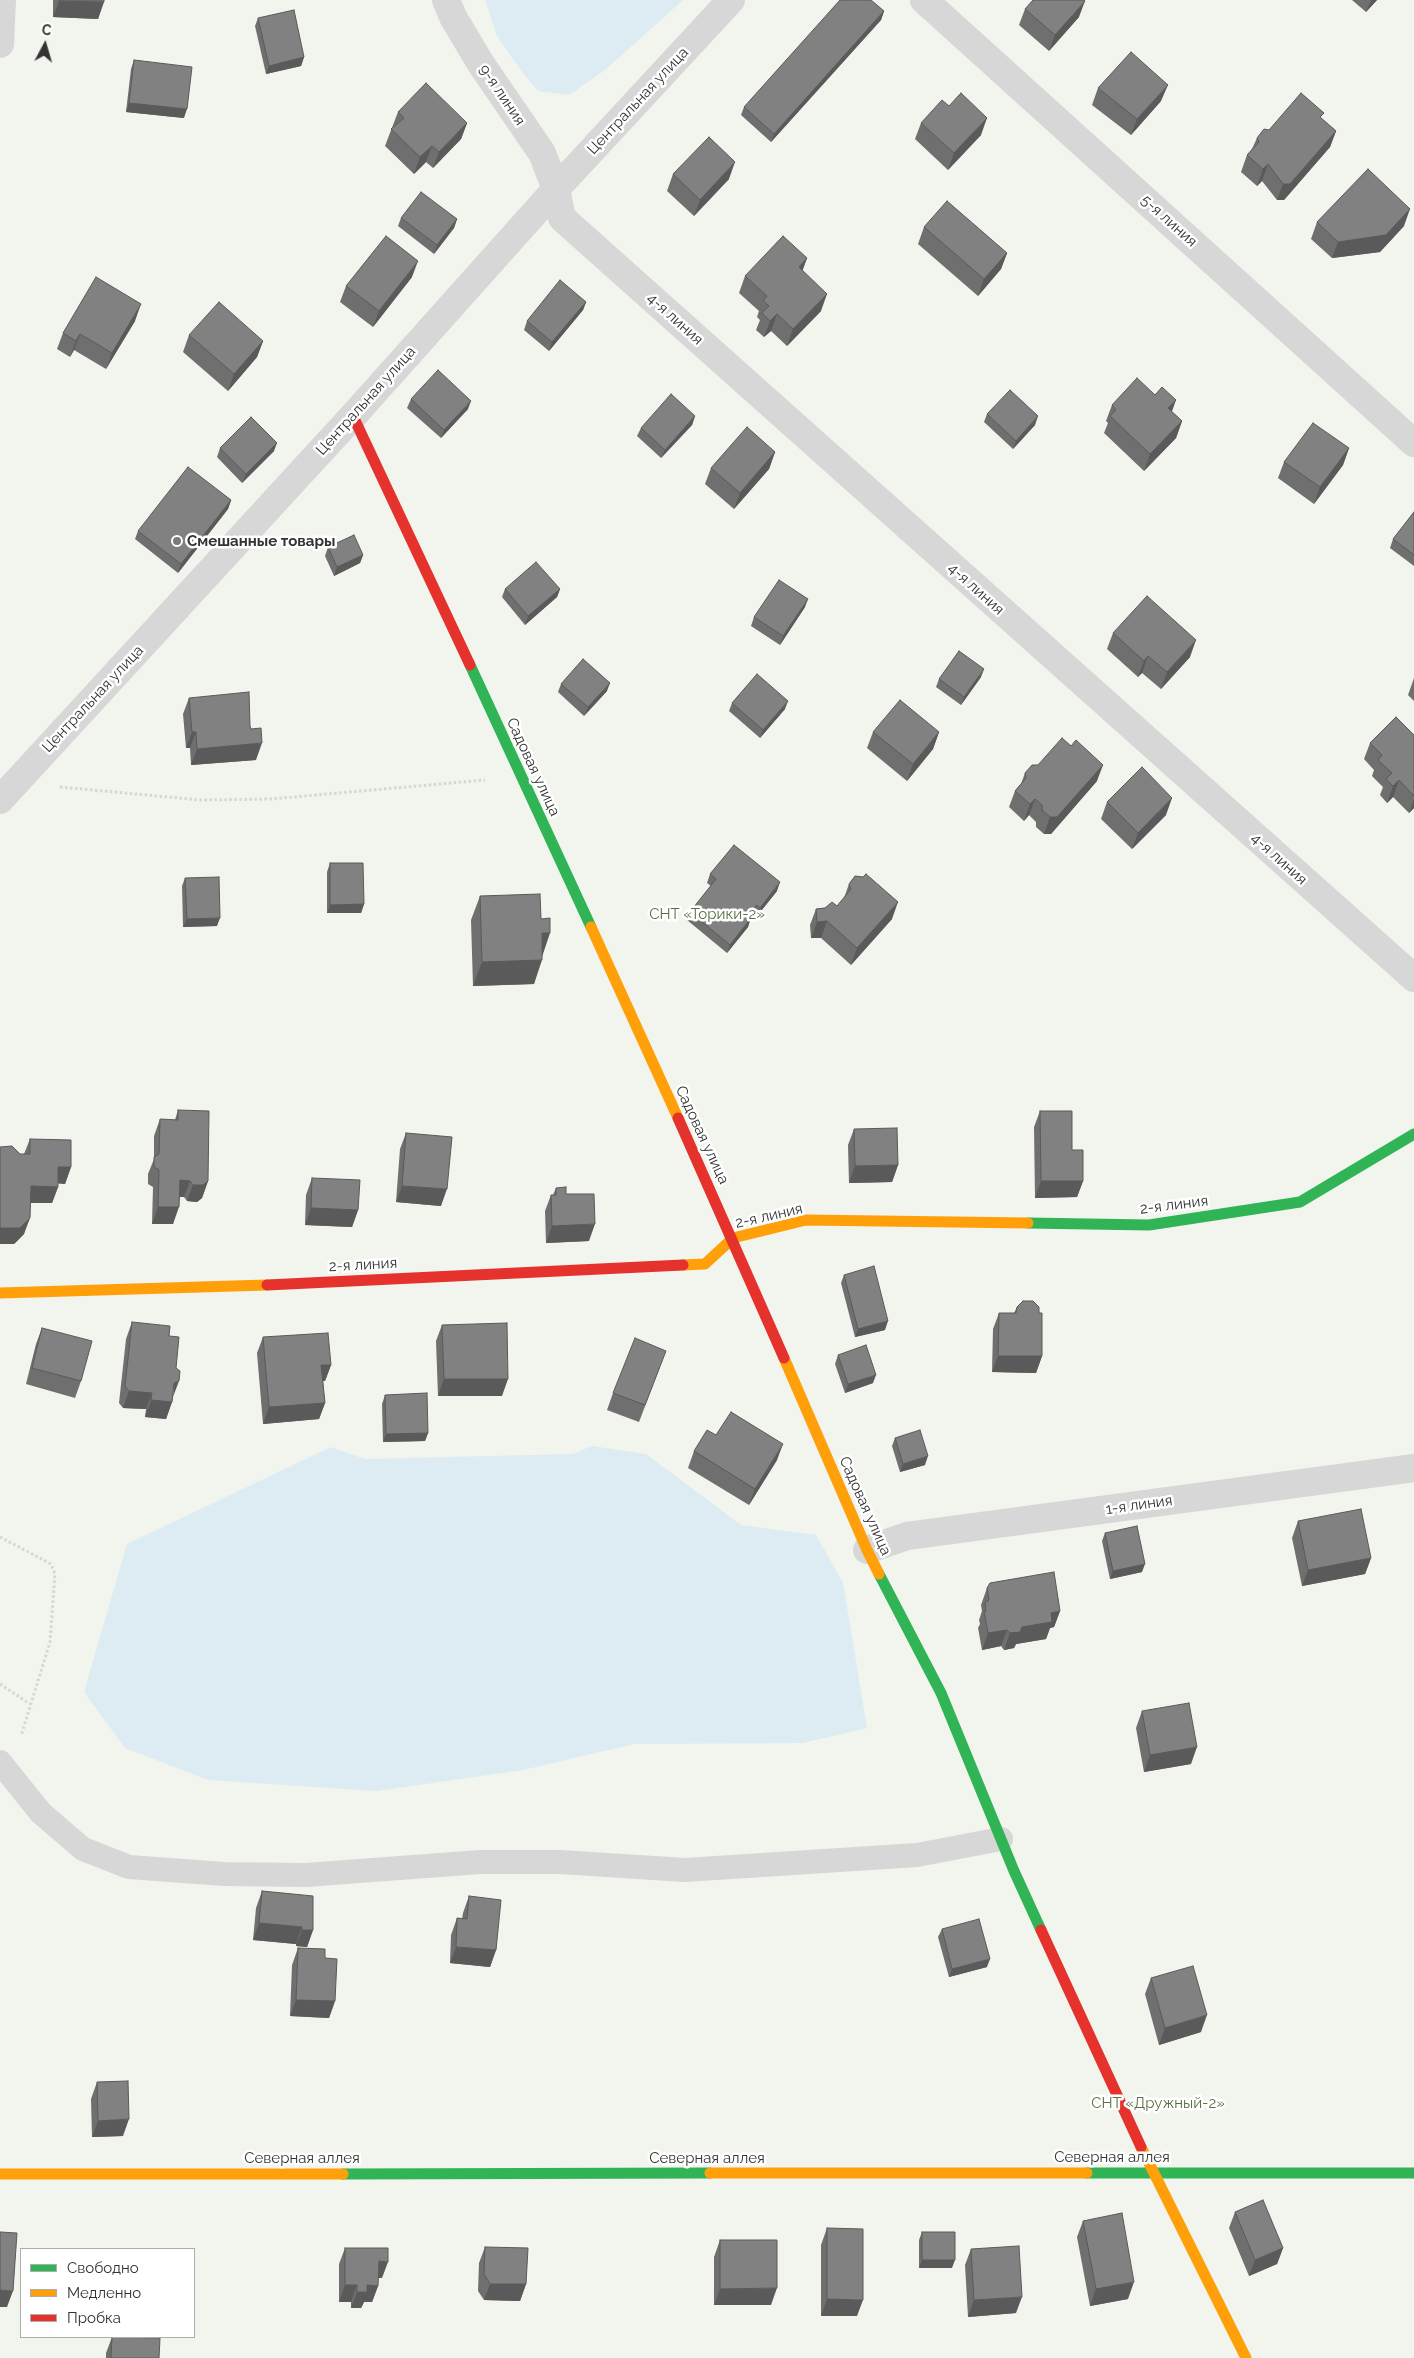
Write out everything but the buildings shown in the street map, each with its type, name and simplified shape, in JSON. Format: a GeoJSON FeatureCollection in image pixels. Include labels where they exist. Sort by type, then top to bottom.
{"type":"FeatureCollection","features":[{"type":"Feature","properties":{"kind":"street"},"geometry":{"type":"LineString","coordinates":[[0,44],[2,0]]}},
{"type":"Feature","properties":{"kind":"street","name":"9-я линия"},"geometry":{"type":"LineString","coordinates":[[446,0],[453,17],[481,64],[542,153],[556,190]]}},
{"type":"Feature","properties":{"kind":"street","name":"Центральная улица"},"geometry":{"type":"LineString","coordinates":[[9,790],[353,416],[556,190],[731,0]]}},
{"type":"Feature","properties":{"kind":"street","name":"5-я линия"},"geometry":{"type":"LineString","coordinates":[[924,0],[1414,443]]}},
{"type":"Feature","properties":{"kind":"street","name":"4-я линия"},"geometry":{"type":"LineString","coordinates":[[556,190],[562,218],[1068,672],[1414,978]]}},
{"type":"Feature","properties":{"kind":"street","name":"Садовая улица"},"geometry":{"type":"LineString","coordinates":[[353,416],[522,777],[733,1238],[867,1550],[941,1693],[1014,1871],[1152,2172],[1246,2358]]}},
{"type":"Feature","properties":{"kind":"street","name":"2-я линия"},"geometry":{"type":"LineString","coordinates":[[0,1293],[222,1287],[705,1264],[733,1238],[806,1220],[1149,1225],[1300,1202],[1414,1134]]}},
{"type":"Feature","properties":{"kind":"street","name":"1-я линия"},"geometry":{"type":"LineString","coordinates":[[867,1550],[906,1536],[1414,1468]]}},
{"type":"Feature","properties":{"kind":"street","name":"Северная аллея"},"geometry":{"type":"LineString","coordinates":[[0,2174],[1414,2173]]}},
{"type":"Feature","properties":{"kind":"lane"},"geometry":{"type":"LineString","coordinates":[[0,1762],[42,1813],[83,1849],[129,1867],[176,1871],[224,1874],[306,1875],[480,1862],[560,1862],[685,1870],[917,1855],[1001,1839]]}},
{"type":"Feature","properties":{"kind":"path"},"geometry":{"type":"LineString","coordinates":[[9,790],[73,789],[201,800],[286,798],[522,777]]}},
{"type":"Feature","properties":{"kind":"path"},"geometry":{"type":"LineString","coordinates":[[0,1537],[51,1564],[55,1574],[50,1642],[19,1740]]}},
{"type":"Feature","properties":{"kind":"path"},"geometry":{"type":"LineString","coordinates":[[0,1684],[30,1704]]}},
{"type":"Feature","properties":{"kind":"green space","name":"СНТ «Торики-2»"},"geometry":{"type":"Polygon","coordinates":[[[0,0],[1414,0],[1414,2358],[0,2358],[0,0]]]}},
{"type":"Feature","properties":{"kind":"shaded area"},"geometry":{"type":"Polygon","coordinates":[[[485,0],[683,0],[605,70],[569,95],[538,91],[497,36],[485,0]]]}},
{"type":"Feature","properties":{"kind":"shaded area"},"geometry":{"type":"Polygon","coordinates":[[[592,1446],[646,1454],[741,1525],[816,1535],[843,1583],[867,1728],[803,1743],[634,1744],[523,1770],[377,1791],[208,1780],[125,1748],[84,1692],[127,1544],[331,1447],[365,1459],[573,1454],[592,1446]]]}},
{"type":"Feature","properties":{"kind":"traffic: fast"},"geometry":{"type":"LineString","coordinates":[[470,665],[591,927]]}},
{"type":"Feature","properties":{"kind":"traffic: fast"},"geometry":{"type":"LineString","coordinates":[[1028,1223],[1149,1225],[1300,1202],[1414,1134]]}},
{"type":"Feature","properties":{"kind":"traffic: fast"},"geometry":{"type":"LineString","coordinates":[[879,1574],[941,1693],[1014,1871],[1041,1930]]}},
{"type":"Feature","properties":{"kind":"traffic: fast"},"geometry":{"type":"LineString","coordinates":[[343,2174],[710,2173]]}},
{"type":"Feature","properties":{"kind":"traffic: fast"},"geometry":{"type":"LineString","coordinates":[[1087,2173],[1414,2173]]}},
{"type":"Feature","properties":{"kind":"traffic: slow"},"geometry":{"type":"LineString","coordinates":[[591,927],[678,1118]]}},
{"type":"Feature","properties":{"kind":"traffic: slow"},"geometry":{"type":"LineString","coordinates":[[683,1265],[705,1264],[733,1238],[806,1220],[1028,1223]]}},
{"type":"Feature","properties":{"kind":"traffic: slow"},"geometry":{"type":"LineString","coordinates":[[0,1293],[267,1285]]}},
{"type":"Feature","properties":{"kind":"traffic: slow"},"geometry":{"type":"LineString","coordinates":[[784,1358],[879,1574]]}},
{"type":"Feature","properties":{"kind":"traffic: slow"},"geometry":{"type":"LineString","coordinates":[[1141,2147],[1246,2358]]}},
{"type":"Feature","properties":{"kind":"traffic: slow"},"geometry":{"type":"LineString","coordinates":[[710,2173],[1087,2173]]}},
{"type":"Feature","properties":{"kind":"traffic: slow"},"geometry":{"type":"LineString","coordinates":[[0,2174],[343,2174]]}},
{"type":"Feature","properties":{"kind":"traffic: jam"},"geometry":{"type":"LineString","coordinates":[[353,416],[470,665]]}},
{"type":"Feature","properties":{"kind":"traffic: jam"},"geometry":{"type":"LineString","coordinates":[[678,1118],[784,1358]]}},
{"type":"Feature","properties":{"kind":"traffic: jam"},"geometry":{"type":"LineString","coordinates":[[267,1285],[683,1265]]}},
{"type":"Feature","properties":{"kind":"traffic: jam"},"geometry":{"type":"LineString","coordinates":[[1041,1930],[1141,2147]]}},
{"type":"Feature","properties":{"kind":"place","name":"Смешанные товары"},"geometry":{"type":"Point","coordinates":[177,541]}},
{"type":"Feature","properties":{"kind":"park label","name":"СНТ «Дружный-2»"},"geometry":{"type":"Point","coordinates":[1158,2103]}}]}
